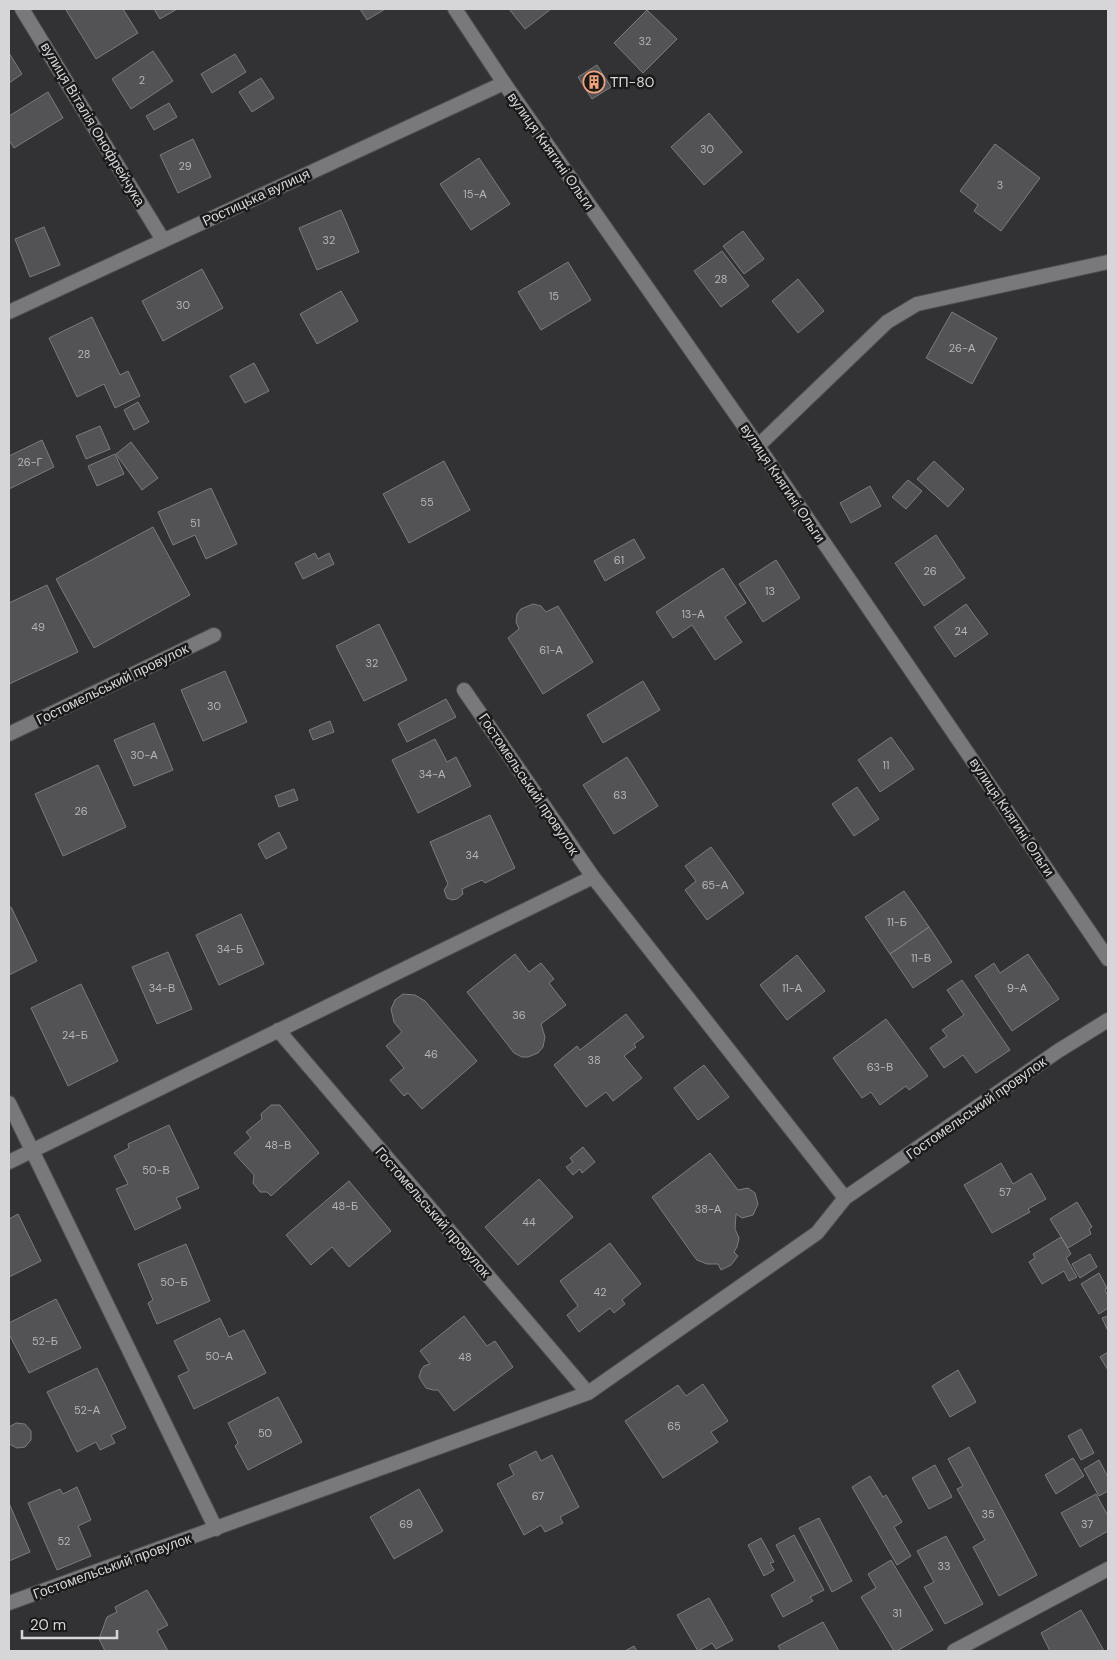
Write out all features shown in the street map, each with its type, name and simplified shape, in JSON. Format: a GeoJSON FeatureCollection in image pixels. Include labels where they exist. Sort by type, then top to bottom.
{"type":"FeatureCollection","features":[{"type":"Feature","properties":{"kind":"street","name":"вулиця Віталія Онофрейчука"},"geometry":{"type":"LineString","coordinates":[[22,9],[163,240]]}},
{"type":"Feature","properties":{"kind":"street","name":"вулиця Княгині Ольги"},"geometry":{"type":"LineString","coordinates":[[455,9],[504,83],[758,446],[1108,959]]}},
{"type":"Feature","properties":{"kind":"street","name":"Ростицька вулиця"},"geometry":{"type":"LineString","coordinates":[[9,312],[504,83]]}},
{"type":"Feature","properties":{"kind":"street"},"geometry":{"type":"LineString","coordinates":[[758,446],[887,322],[916,304],[1108,262]]}},
{"type":"Feature","properties":{"kind":"street","name":"Гостомельський провулок"},"geometry":{"type":"LineString","coordinates":[[9,734],[214,635]]}},
{"type":"Feature","properties":{"kind":"street","name":"Гостомельський провулок"},"geometry":{"type":"LineString","coordinates":[[464,690],[593,878],[845,1198]]}},
{"type":"Feature","properties":{"kind":"street"},"geometry":{"type":"LineString","coordinates":[[9,1162],[33,1152],[278,1030],[593,878]]}},
{"type":"Feature","properties":{"kind":"street","name":"Гостомельський провулок"},"geometry":{"type":"LineString","coordinates":[[9,1603],[588,1393],[817,1233],[845,1198],[1058,1051],[1108,1020]]}},
{"type":"Feature","properties":{"kind":"street","name":"Гостомельський провулок"},"geometry":{"type":"LineString","coordinates":[[278,1030],[588,1393]]}},
{"type":"Feature","properties":{"kind":"street"},"geometry":{"type":"LineString","coordinates":[[9,1102],[216,1529]]}},
{"type":"Feature","properties":{"kind":"street"},"geometry":{"type":"LineString","coordinates":[[954,1651],[1108,1569]]}},
{"type":"Feature","properties":{"kind":"building"},"geometry":{"type":"Polygon","coordinates":[[[123,9],[138,33],[96,59],[66,10],[123,9]]]}},
{"type":"Feature","properties":{"kind":"building"},"geometry":{"type":"Polygon","coordinates":[[[154,9],[177,9],[160,19],[154,9]]]}},
{"type":"Feature","properties":{"kind":"building"},"geometry":{"type":"Polygon","coordinates":[[[360,9],[385,9],[367,20],[360,9]]]}},
{"type":"Feature","properties":{"kind":"building"},"geometry":{"type":"Polygon","coordinates":[[[509,9],[551,9],[525,29],[509,9]]]}},
{"type":"Feature","properties":{"kind":"building"},"geometry":{"type":"Polygon","coordinates":[[[647,10],[677,39],[643,73],[614,43],[647,10]]]}},
{"type":"Feature","properties":{"kind":"building"},"geometry":{"type":"Polygon","coordinates":[[[153,51],[173,81],[131,109],[112,79],[153,51]]]}},
{"type":"Feature","properties":{"kind":"building"},"geometry":{"type":"Polygon","coordinates":[[[9,53],[22,74],[9,83],[9,53]]]}},
{"type":"Feature","properties":{"kind":"building"},"geometry":{"type":"Polygon","coordinates":[[[235,54],[246,72],[212,93],[201,74],[235,54]]]}},
{"type":"Feature","properties":{"kind":"building","name":"ТП-80"},"geometry":{"type":"Polygon","coordinates":[[[597,65],[611,87],[592,99],[578,77],[597,65]]]}},
{"type":"Feature","properties":{"kind":"building"},"geometry":{"type":"Polygon","coordinates":[[[261,78],[274,98],[252,112],[239,92],[261,78]]]}},
{"type":"Feature","properties":{"kind":"building"},"geometry":{"type":"Polygon","coordinates":[[[48,92],[63,118],[14,148],[9,140],[9,116],[48,92]]]}},
{"type":"Feature","properties":{"kind":"building"},"geometry":{"type":"Polygon","coordinates":[[[169,103],[177,117],[154,130],[146,116],[169,103]]]}},
{"type":"Feature","properties":{"kind":"building"},"geometry":{"type":"Polygon","coordinates":[[[709,113],[742,152],[704,185],[671,147],[709,113]]]}},
{"type":"Feature","properties":{"kind":"building"},"geometry":{"type":"Polygon","coordinates":[[[193,139],[211,177],[178,193],[160,155],[193,139]]]}},
{"type":"Feature","properties":{"kind":"building"},"geometry":{"type":"Polygon","coordinates":[[[995,144],[1040,178],[1001,231],[974,211],[978,205],[960,191],[995,144]]]}},
{"type":"Feature","properties":{"kind":"building"},"geometry":{"type":"Polygon","coordinates":[[[479,158],[510,204],[471,230],[440,184],[479,158]]]}},
{"type":"Feature","properties":{"kind":"building"},"geometry":{"type":"Polygon","coordinates":[[[341,210],[359,252],[317,270],[299,228],[341,210]]]}},
{"type":"Feature","properties":{"kind":"building"},"geometry":{"type":"Polygon","coordinates":[[[44,227],[60,265],[30,277],[15,239],[44,227]]]}},
{"type":"Feature","properties":{"kind":"building"},"geometry":{"type":"Polygon","coordinates":[[[743,231],[764,259],[744,274],[723,246],[743,231]]]}},
{"type":"Feature","properties":{"kind":"building"},"geometry":{"type":"Polygon","coordinates":[[[722,251],[749,286],[721,307],[694,271],[722,251]]]}},
{"type":"Feature","properties":{"kind":"building"},"geometry":{"type":"Polygon","coordinates":[[[568,262],[591,300],[541,330],[518,292],[568,262]]]}},
{"type":"Feature","properties":{"kind":"building"},"geometry":{"type":"Polygon","coordinates":[[[202,269],[223,308],[163,341],[142,301],[202,269]]]}},
{"type":"Feature","properties":{"kind":"building"},"geometry":{"type":"Polygon","coordinates":[[[798,279],[824,311],[798,333],[772,301],[798,279]]]}},
{"type":"Feature","properties":{"kind":"building"},"geometry":{"type":"Polygon","coordinates":[[[341,291],[358,321],[317,344],[300,314],[341,291]]]}},
{"type":"Feature","properties":{"kind":"building"},"geometry":{"type":"Polygon","coordinates":[[[952,312],[997,338],[972,384],[926,358],[952,312]]]}},
{"type":"Feature","properties":{"kind":"building"},"geometry":{"type":"Polygon","coordinates":[[[92,317],[120,375],[128,371],[140,396],[115,408],[104,384],[77,397],[49,338],[92,317]]]}},
{"type":"Feature","properties":{"kind":"building"},"geometry":{"type":"Polygon","coordinates":[[[254,363],[269,391],[245,403],[230,376],[254,363]]]}},
{"type":"Feature","properties":{"kind":"building"},"geometry":{"type":"Polygon","coordinates":[[[138,402],[149,422],[134,430],[124,410],[138,402]]]}},
{"type":"Feature","properties":{"kind":"building"},"geometry":{"type":"Polygon","coordinates":[[[100,426],[110,449],[86,459],[76,436],[100,426]]]}},
{"type":"Feature","properties":{"kind":"building"},"geometry":{"type":"Polygon","coordinates":[[[42,440],[54,467],[9,489],[9,456],[42,440]]]}},
{"type":"Feature","properties":{"kind":"building"},"geometry":{"type":"Polygon","coordinates":[[[131,442],[158,478],[142,490],[116,454],[131,442]]]}},
{"type":"Feature","properties":{"kind":"building"},"geometry":{"type":"Polygon","coordinates":[[[115,454],[124,474],[97,486],[88,466],[115,454]]]}},
{"type":"Feature","properties":{"kind":"building"},"geometry":{"type":"Polygon","coordinates":[[[444,461],[470,510],[409,543],[383,494],[444,461]]]}},
{"type":"Feature","properties":{"kind":"building"},"geometry":{"type":"Polygon","coordinates":[[[934,461],[964,489],[948,507],[917,479],[934,461]]]}},
{"type":"Feature","properties":{"kind":"building"},"geometry":{"type":"Polygon","coordinates":[[[908,480],[922,491],[906,509],[892,497],[908,480]]]}},
{"type":"Feature","properties":{"kind":"building"},"geometry":{"type":"Polygon","coordinates":[[[870,486],[881,506],[851,523],[840,503],[870,486]]]}},
{"type":"Feature","properties":{"kind":"building"},"geometry":{"type":"Polygon","coordinates":[[[211,488],[237,544],[206,559],[195,535],[173,545],[158,512],[211,488]]]}},
{"type":"Feature","properties":{"kind":"building"},"geometry":{"type":"Polygon","coordinates":[[[153,527],[190,595],[94,648],[56,579],[153,527]]]}},
{"type":"Feature","properties":{"kind":"building"},"geometry":{"type":"Polygon","coordinates":[[[936,535],[965,578],[924,606],[895,563],[936,535]]]}},
{"type":"Feature","properties":{"kind":"building"},"geometry":{"type":"Polygon","coordinates":[[[634,539],[645,558],[605,581],[594,561],[634,539]]]}},
{"type":"Feature","properties":{"kind":"building"},"geometry":{"type":"Polygon","coordinates":[[[315,553],[318,559],[329,553],[334,564],[303,579],[295,563],[315,553]]]}},
{"type":"Feature","properties":{"kind":"building"},"geometry":{"type":"Polygon","coordinates":[[[776,560],[800,598],[763,622],[739,584],[776,560]]]}},
{"type":"Feature","properties":{"kind":"building"},"geometry":{"type":"Polygon","coordinates":[[[723,568],[746,603],[725,617],[742,642],[715,660],[692,625],[673,638],[656,612],[723,568]]]}},
{"type":"Feature","properties":{"kind":"building"},"geometry":{"type":"Polygon","coordinates":[[[47,585],[78,652],[9,684],[9,603],[47,585]]]}},
{"type":"Feature","properties":{"kind":"building"},"geometry":{"type":"Polygon","coordinates":[[[533,604],[541,606],[546,612],[558,606],[593,662],[543,694],[508,638],[519,629],[516,622],[517,614],[521,609],[533,604]]]}},
{"type":"Feature","properties":{"kind":"building"},"geometry":{"type":"Polygon","coordinates":[[[966,604],[988,634],[955,657],[934,627],[966,604]]]}},
{"type":"Feature","properties":{"kind":"building"},"geometry":{"type":"Polygon","coordinates":[[[379,624],[407,680],[364,701],[336,646],[379,624]]]}},
{"type":"Feature","properties":{"kind":"building"},"geometry":{"type":"Polygon","coordinates":[[[225,671],[247,722],[203,741],[181,690],[225,671]]]}},
{"type":"Feature","properties":{"kind":"building"},"geometry":{"type":"Polygon","coordinates":[[[643,681],[660,710],[603,743],[587,715],[643,681]]]}},
{"type":"Feature","properties":{"kind":"building"},"geometry":{"type":"Polygon","coordinates":[[[446,699],[456,717],[407,742],[398,724],[446,699]]]}},
{"type":"Feature","properties":{"kind":"building"},"geometry":{"type":"Polygon","coordinates":[[[330,721],[334,732],[313,740],[309,730],[330,721]]]}},
{"type":"Feature","properties":{"kind":"building"},"geometry":{"type":"Polygon","coordinates":[[[154,723],[173,770],[134,786],[114,740],[154,723]]]}},
{"type":"Feature","properties":{"kind":"building"},"geometry":{"type":"Polygon","coordinates":[[[891,737],[914,769],[880,792],[858,760],[891,737]]]}},
{"type":"Feature","properties":{"kind":"building"},"geometry":{"type":"Polygon","coordinates":[[[435,739],[447,762],[456,757],[471,786],[418,813],[392,760],[435,739]]]}},
{"type":"Feature","properties":{"kind":"building"},"geometry":{"type":"Polygon","coordinates":[[[627,757],[658,806],[614,834],[583,785],[627,757]]]}},
{"type":"Feature","properties":{"kind":"building"},"geometry":{"type":"Polygon","coordinates":[[[98,765],[126,827],[63,856],[35,794],[98,765]]]}},
{"type":"Feature","properties":{"kind":"building"},"geometry":{"type":"Polygon","coordinates":[[[857,787],[879,819],[854,836],[832,804],[857,787]]]}},
{"type":"Feature","properties":{"kind":"building"},"geometry":{"type":"Polygon","coordinates":[[[294,789],[298,800],[279,807],[275,796],[294,789]]]}},
{"type":"Feature","properties":{"kind":"building"},"geometry":{"type":"Polygon","coordinates":[[[490,815],[515,868],[485,883],[482,880],[462,889],[463,894],[457,899],[447,898],[444,890],[448,884],[430,842],[490,815]]]}},
{"type":"Feature","properties":{"kind":"building"},"geometry":{"type":"Polygon","coordinates":[[[279,832],[287,848],[266,859],[258,844],[279,832]]]}},
{"type":"Feature","properties":{"kind":"building"},"geometry":{"type":"Polygon","coordinates":[[[711,847],[744,893],[707,920],[685,890],[696,881],[685,866],[711,847]]]}},
{"type":"Feature","properties":{"kind":"building"},"geometry":{"type":"Polygon","coordinates":[[[904,891],[929,927],[890,954],[865,917],[904,891]]]}},
{"type":"Feature","properties":{"kind":"building"},"geometry":{"type":"Polygon","coordinates":[[[11,907],[37,961],[9,975],[9,908],[11,907]]]}},
{"type":"Feature","properties":{"kind":"building"},"geometry":{"type":"Polygon","coordinates":[[[241,914],[264,964],[219,985],[196,935],[241,914]]]}},
{"type":"Feature","properties":{"kind":"building"},"geometry":{"type":"Polygon","coordinates":[[[929,927],[952,962],[913,988],[890,954],[929,927]]]}},
{"type":"Feature","properties":{"kind":"building"},"geometry":{"type":"Polygon","coordinates":[[[168,952],[192,1009],[157,1024],[132,967],[168,952]]]}},
{"type":"Feature","properties":{"kind":"building"},"geometry":{"type":"Polygon","coordinates":[[[515,954],[529,972],[541,963],[554,979],[549,983],[566,1005],[541,1024],[545,1037],[543,1047],[538,1053],[528,1057],[522,1057],[514,1053],[467,992],[515,954]]]}},
{"type":"Feature","properties":{"kind":"building"},"geometry":{"type":"Polygon","coordinates":[[[1028,954],[1059,999],[1012,1031],[975,976],[994,963],[1000,973],[1028,954]]]}},
{"type":"Feature","properties":{"kind":"building"},"geometry":{"type":"Polygon","coordinates":[[[797,955],[825,991],[787,1020],[760,985],[797,955]]]}},
{"type":"Feature","properties":{"kind":"building"},"geometry":{"type":"Polygon","coordinates":[[[962,980],[1010,1050],[976,1073],[963,1055],[944,1068],[930,1048],[947,1036],[942,1030],[964,1015],[947,990],[962,980]]]}},
{"type":"Feature","properties":{"kind":"building"},"geometry":{"type":"Polygon","coordinates":[[[81,984],[118,1061],[68,1086],[31,1008],[81,984]]]}},
{"type":"Feature","properties":{"kind":"building"},"geometry":{"type":"Polygon","coordinates":[[[403,994],[415,995],[425,1001],[477,1061],[422,1109],[408,1093],[404,1096],[390,1080],[404,1068],[386,1046],[402,1032],[394,1022],[391,1009],[395,1000],[403,994]]]}},
{"type":"Feature","properties":{"kind":"building"},"geometry":{"type":"Polygon","coordinates":[[[626,1014],[644,1037],[634,1044],[636,1047],[624,1056],[642,1078],[613,1101],[606,1092],[586,1107],[554,1065],[577,1046],[580,1050],[626,1014]]]}},
{"type":"Feature","properties":{"kind":"building"},"geometry":{"type":"Polygon","coordinates":[[[886,1019],[928,1076],[909,1090],[906,1086],[880,1105],[871,1092],[862,1098],[833,1058],[886,1019]]]}},
{"type":"Feature","properties":{"kind":"building"},"geometry":{"type":"Polygon","coordinates":[[[704,1065],[729,1097],[698,1120],[674,1088],[704,1065]]]}},
{"type":"Feature","properties":{"kind":"building"},"geometry":{"type":"Polygon","coordinates":[[[271,1105],[280,1105],[319,1153],[271,1196],[267,1192],[260,1192],[253,1183],[254,1175],[234,1153],[251,1138],[246,1132],[262,1119],[261,1114],[271,1105]]]}},
{"type":"Feature","properties":{"kind":"building"},"geometry":{"type":"Polygon","coordinates":[[[169,1125],[199,1188],[176,1198],[181,1208],[135,1230],[116,1189],[128,1184],[114,1156],[129,1148],[128,1144],[169,1125]]]}},
{"type":"Feature","properties":{"kind":"building"},"geometry":{"type":"Polygon","coordinates":[[[583,1147],[595,1162],[582,1173],[580,1169],[573,1175],[566,1167],[573,1162],[570,1158],[583,1147]]]}},
{"type":"Feature","properties":{"kind":"building"},"geometry":{"type":"Polygon","coordinates":[[[710,1153],[738,1190],[748,1188],[755,1193],[758,1204],[753,1215],[742,1218],[736,1214],[735,1229],[739,1238],[734,1252],[738,1256],[731,1265],[721,1270],[718,1264],[707,1264],[697,1260],[652,1197],[710,1153]]]}},
{"type":"Feature","properties":{"kind":"building"},"geometry":{"type":"Polygon","coordinates":[[[1001,1163],[1013,1184],[1031,1173],[1046,1199],[1028,1209],[1030,1212],[992,1233],[964,1185],[1001,1163]]]}},
{"type":"Feature","properties":{"kind":"building"},"geometry":{"type":"Polygon","coordinates":[[[539,1179],[573,1217],[518,1265],[485,1227],[539,1179]]]}},
{"type":"Feature","properties":{"kind":"building"},"geometry":{"type":"Polygon","coordinates":[[[349,1181],[391,1231],[349,1267],[332,1247],[311,1265],[286,1235],[349,1181]]]}},
{"type":"Feature","properties":{"kind":"building"},"geometry":{"type":"Polygon","coordinates":[[[1077,1202],[1092,1227],[1089,1229],[1091,1234],[1068,1248],[1050,1219],[1077,1202]]]}},
{"type":"Feature","properties":{"kind":"building"},"geometry":{"type":"Polygon","coordinates":[[[18,1214],[41,1261],[9,1277],[9,1219],[18,1214]]]}},
{"type":"Feature","properties":{"kind":"building"},"geometry":{"type":"Polygon","coordinates":[[[1061,1237],[1071,1254],[1066,1258],[1077,1277],[1069,1281],[1064,1271],[1042,1284],[1029,1262],[1035,1258],[1033,1254],[1061,1237]]]}},
{"type":"Feature","properties":{"kind":"building"},"geometry":{"type":"Polygon","coordinates":[[[610,1243],[641,1284],[622,1300],[625,1304],[614,1313],[610,1308],[579,1332],[567,1315],[578,1306],[560,1281],[610,1243]]]}},
{"type":"Feature","properties":{"kind":"building"},"geometry":{"type":"Polygon","coordinates":[[[186,1244],[210,1301],[157,1324],[148,1303],[153,1300],[138,1264],[186,1244]]]}},
{"type":"Feature","properties":{"kind":"building"},"geometry":{"type":"Polygon","coordinates":[[[1090,1254],[1097,1267],[1080,1278],[1072,1264],[1090,1254]]]}},
{"type":"Feature","properties":{"kind":"building"},"geometry":{"type":"Polygon","coordinates":[[[1099,1273],[1107,1288],[1105,1290],[1108,1296],[1108,1308],[1099,1314],[1081,1284],[1099,1273]]]}},
{"type":"Feature","properties":{"kind":"building"},"geometry":{"type":"Polygon","coordinates":[[[56,1299],[81,1348],[29,1373],[9,1334],[9,1323],[56,1299]]]}},
{"type":"Feature","properties":{"kind":"building"},"geometry":{"type":"Polygon","coordinates":[[[464,1316],[487,1346],[495,1341],[513,1367],[454,1411],[438,1390],[426,1388],[419,1377],[424,1366],[430,1364],[420,1351],[464,1316]]]}},
{"type":"Feature","properties":{"kind":"building"},"geometry":{"type":"Polygon","coordinates":[[[1108,1316],[1108,1331],[1102,1318],[1108,1316]]]}},
{"type":"Feature","properties":{"kind":"building"},"geometry":{"type":"Polygon","coordinates":[[[220,1318],[229,1337],[244,1330],[266,1373],[194,1409],[178,1376],[189,1371],[174,1341],[220,1318]]]}},
{"type":"Feature","properties":{"kind":"building"},"geometry":{"type":"Polygon","coordinates":[[[1108,1352],[1108,1370],[1100,1357],[1108,1352]]]}},
{"type":"Feature","properties":{"kind":"building"},"geometry":{"type":"Polygon","coordinates":[[[97,1368],[126,1428],[111,1435],[115,1443],[100,1450],[96,1442],[77,1452],[47,1392],[97,1368]]]}},
{"type":"Feature","properties":{"kind":"building"},"geometry":{"type":"Polygon","coordinates":[[[958,1370],[976,1402],[950,1417],[932,1386],[958,1370]]]}},
{"type":"Feature","properties":{"kind":"building"},"geometry":{"type":"Polygon","coordinates":[[[703,1384],[728,1421],[711,1432],[718,1442],[663,1478],[625,1421],[678,1385],[686,1396],[703,1384]]]}},
{"type":"Feature","properties":{"kind":"building"},"geometry":{"type":"Polygon","coordinates":[[[278,1397],[302,1442],[248,1470],[235,1446],[238,1443],[228,1423],[278,1397]]]}},
{"type":"Feature","properties":{"kind":"building"},"geometry":{"type":"Polygon","coordinates":[[[16,1423],[25,1424],[31,1431],[31,1440],[25,1447],[17,1448],[9,1444],[9,1427],[16,1423]]]}},
{"type":"Feature","properties":{"kind":"building"},"geometry":{"type":"Polygon","coordinates":[[[1081,1429],[1094,1453],[1081,1460],[1068,1436],[1081,1429]]]}},
{"type":"Feature","properties":{"kind":"building"},"geometry":{"type":"Polygon","coordinates":[[[969,1447],[1037,1575],[999,1596],[973,1547],[985,1540],[957,1489],[963,1486],[948,1459],[969,1447]]]}},
{"type":"Feature","properties":{"kind":"building"},"geometry":{"type":"Polygon","coordinates":[[[536,1451],[541,1461],[552,1455],[579,1507],[560,1517],[563,1523],[545,1532],[541,1525],[524,1535],[497,1484],[514,1475],[509,1465],[536,1451]]]}},
{"type":"Feature","properties":{"kind":"building"},"geometry":{"type":"Polygon","coordinates":[[[1073,1458],[1084,1476],[1056,1494],[1045,1475],[1073,1458]]]}},
{"type":"Feature","properties":{"kind":"building"},"geometry":{"type":"Polygon","coordinates":[[[1099,1460],[1108,1477],[1108,1491],[1099,1496],[1084,1469],[1099,1460]]]}},
{"type":"Feature","properties":{"kind":"building"},"geometry":{"type":"Polygon","coordinates":[[[935,1465],[952,1497],[929,1509],[912,1478],[935,1465]]]}},
{"type":"Feature","properties":{"kind":"building"},"geometry":{"type":"Polygon","coordinates":[[[870,1476],[883,1497],[886,1495],[902,1522],[894,1527],[911,1556],[897,1565],[852,1487],[870,1476]]]}},
{"type":"Feature","properties":{"kind":"building"},"geometry":{"type":"Polygon","coordinates":[[[77,1487],[91,1520],[78,1526],[91,1556],[57,1570],[28,1503],[60,1489],[63,1494],[77,1487]]]}},
{"type":"Feature","properties":{"kind":"building"},"geometry":{"type":"Polygon","coordinates":[[[419,1489],[443,1531],[394,1559],[370,1517],[419,1489]]]}},
{"type":"Feature","properties":{"kind":"building"},"geometry":{"type":"Polygon","coordinates":[[[1096,1494],[1108,1516],[1108,1531],[1080,1547],[1061,1513],[1096,1494]]]}},
{"type":"Feature","properties":{"kind":"building"},"geometry":{"type":"Polygon","coordinates":[[[9,1503],[30,1552],[9,1561],[9,1503]]]}},
{"type":"Feature","properties":{"kind":"building"},"geometry":{"type":"Polygon","coordinates":[[[819,1518],[852,1581],[832,1592],[799,1528],[819,1518]]]}},
{"type":"Feature","properties":{"kind":"building"},"geometry":{"type":"Polygon","coordinates":[[[794,1535],[824,1590],[810,1597],[813,1601],[783,1617],[771,1595],[795,1581],[776,1545],[794,1535]]]}},
{"type":"Feature","properties":{"kind":"building"},"geometry":{"type":"Polygon","coordinates":[[[946,1536],[983,1604],[945,1624],[924,1587],[934,1582],[917,1551],[946,1536]]]}},
{"type":"Feature","properties":{"kind":"building"},"geometry":{"type":"Polygon","coordinates":[[[761,1538],[774,1562],[770,1563],[774,1570],[764,1576],[748,1545],[761,1538]]]}},
{"type":"Feature","properties":{"kind":"building"},"geometry":{"type":"Polygon","coordinates":[[[891,1560],[933,1630],[897,1651],[894,1651],[861,1597],[876,1588],[868,1574],[891,1560]]]}},
{"type":"Feature","properties":{"kind":"building"},"geometry":{"type":"Polygon","coordinates":[[[147,1590],[168,1625],[157,1631],[168,1651],[105,1651],[99,1639],[107,1617],[117,1612],[115,1607],[147,1590]]]}},
{"type":"Feature","properties":{"kind":"building"},"geometry":{"type":"Polygon","coordinates":[[[709,1598],[733,1640],[716,1649],[712,1643],[698,1651],[677,1615],[709,1598]]]}},
{"type":"Feature","properties":{"kind":"building"},"geometry":{"type":"Polygon","coordinates":[[[1081,1610],[1104,1651],[1050,1651],[1041,1633],[1081,1610]]]}},
{"type":"Feature","properties":{"kind":"building"},"geometry":{"type":"Polygon","coordinates":[[[823,1622],[839,1651],[781,1651],[778,1646],[823,1622]]]}},
{"type":"Feature","properties":{"kind":"building"},"geometry":{"type":"Polygon","coordinates":[[[634,1646],[637,1651],[625,1651],[634,1646]]]}},
{"type":"Feature","properties":{"kind":"place","name":"ТП-80"},"geometry":{"type":"Point","coordinates":[594,82]}}]}
